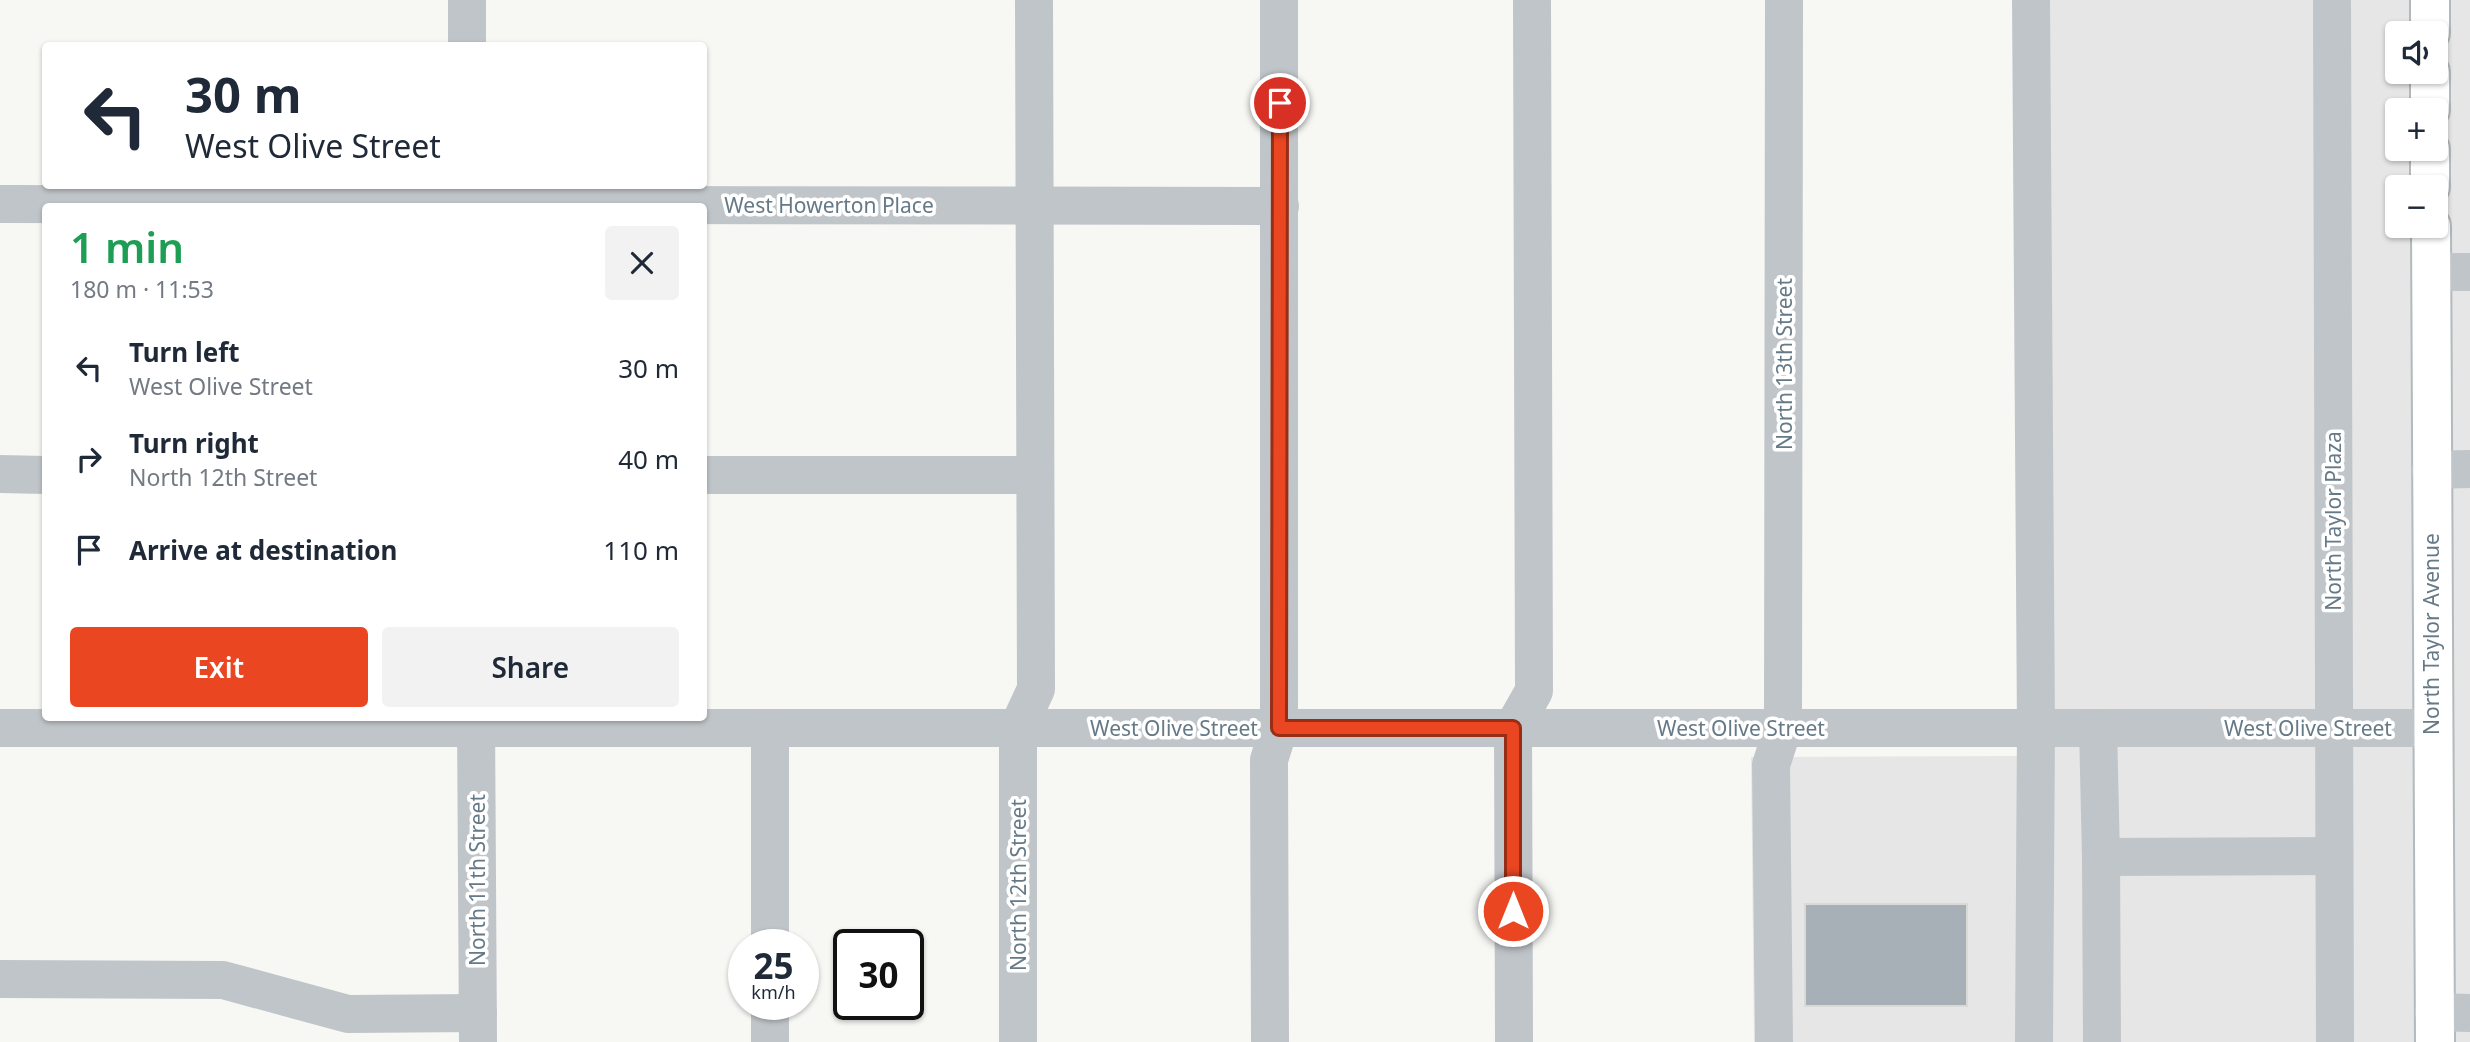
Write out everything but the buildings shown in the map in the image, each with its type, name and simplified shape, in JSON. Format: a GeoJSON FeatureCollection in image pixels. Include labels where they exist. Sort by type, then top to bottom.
{"type":"FeatureCollection","features":[{"type":"Feature","properties":{"kind":"main road"},"geometry":{"type":"LineString","coordinates":[[2430,0],[2430,21]]}},
{"type":"Feature","properties":{"kind":"main road","name":"North Taylor Avenue"},"geometry":{"type":"LineString","coordinates":[[2431,238],[2432,728],[2446,1022]]}},
{"type":"Feature","properties":{"kind":"street"},"geometry":{"type":"LineString","coordinates":[[467,0],[467,42]]}},
{"type":"Feature","properties":{"kind":"street"},"geometry":{"type":"LineString","coordinates":[[1018,728],[1036,689],[1034,0]]}},
{"type":"Feature","properties":{"kind":"street"},"geometry":{"type":"LineString","coordinates":[[1269,1042],[1269,760],[1279,728],[1279,0]]}},
{"type":"Feature","properties":{"kind":"street"},"geometry":{"type":"LineString","coordinates":[[1514,1042],[1513,728],[1534,691],[1532,0]]}},
{"type":"Feature","properties":{"kind":"street","name":"North 13th Street"},"geometry":{"type":"LineString","coordinates":[[1774,1042],[1771,765],[1783,728],[1784,0]]}},
{"type":"Feature","properties":{"kind":"street"},"geometry":{"type":"LineString","coordinates":[[2031,0],[2036,728],[2034,1042]]}},
{"type":"Feature","properties":{"kind":"street","name":"North Taylor Plaza"},"geometry":{"type":"LineString","coordinates":[[2332,0],[2335,1042]]}},
{"type":"Feature","properties":{"kind":"street","name":"West Howerton Place"},"geometry":{"type":"LineString","coordinates":[[78,203],[468,198],[1280,206]]}},
{"type":"Feature","properties":{"kind":"street","name":"West Howerton Place"},"geometry":{"type":"LineString","coordinates":[[0,204],[42,203]]}},
{"type":"Feature","properties":{"kind":"street"},"geometry":{"type":"LineString","coordinates":[[2431,272],[2470,272]]}},
{"type":"Feature","properties":{"kind":"street"},"geometry":{"type":"LineString","coordinates":[[2431,470],[2470,469]]}},
{"type":"Feature","properties":{"kind":"street"},"geometry":{"type":"LineString","coordinates":[[0,474],[42,474]]}},
{"type":"Feature","properties":{"kind":"street"},"geometry":{"type":"LineString","coordinates":[[707,475],[1034,475]]}},
{"type":"Feature","properties":{"kind":"street","name":"West Olive Street"},"geometry":{"type":"LineString","coordinates":[[0,728],[476,722],[770,728],[2432,728]]}},
{"type":"Feature","properties":{"kind":"street","name":"North 11th Street"},"geometry":{"type":"LineString","coordinates":[[476,722],[478,1028]]}},
{"type":"Feature","properties":{"kind":"street"},"geometry":{"type":"LineString","coordinates":[[770,728],[770,929]]}},
{"type":"Feature","properties":{"kind":"street","name":"North 12th Street"},"geometry":{"type":"LineString","coordinates":[[1018,728],[1018,1042]]}},
{"type":"Feature","properties":{"kind":"street"},"geometry":{"type":"LineString","coordinates":[[2098,728],[2102,1042]]}},
{"type":"Feature","properties":{"kind":"street"},"geometry":{"type":"LineString","coordinates":[[2101,857],[2334,856]]}},
{"type":"Feature","properties":{"kind":"street"},"geometry":{"type":"LineString","coordinates":[[0,979],[223,980],[348,1014],[478,1028]]}},
{"type":"Feature","properties":{"kind":"street"},"geometry":{"type":"LineString","coordinates":[[770,1020],[770,1042]]}},
{"type":"Feature","properties":{"kind":"shaded area"},"geometry":{"type":"Polygon","coordinates":[[[2021,0],[2470,0],[2470,1042],[1754,1042],[1751,757],[2020,756],[2021,0]]]}},
{"type":"Feature","properties":{"kind":"route"},"geometry":{"type":"LineString","coordinates":[[1280,103],[1279,728],[1513,728],[1513,911]]}}]}
